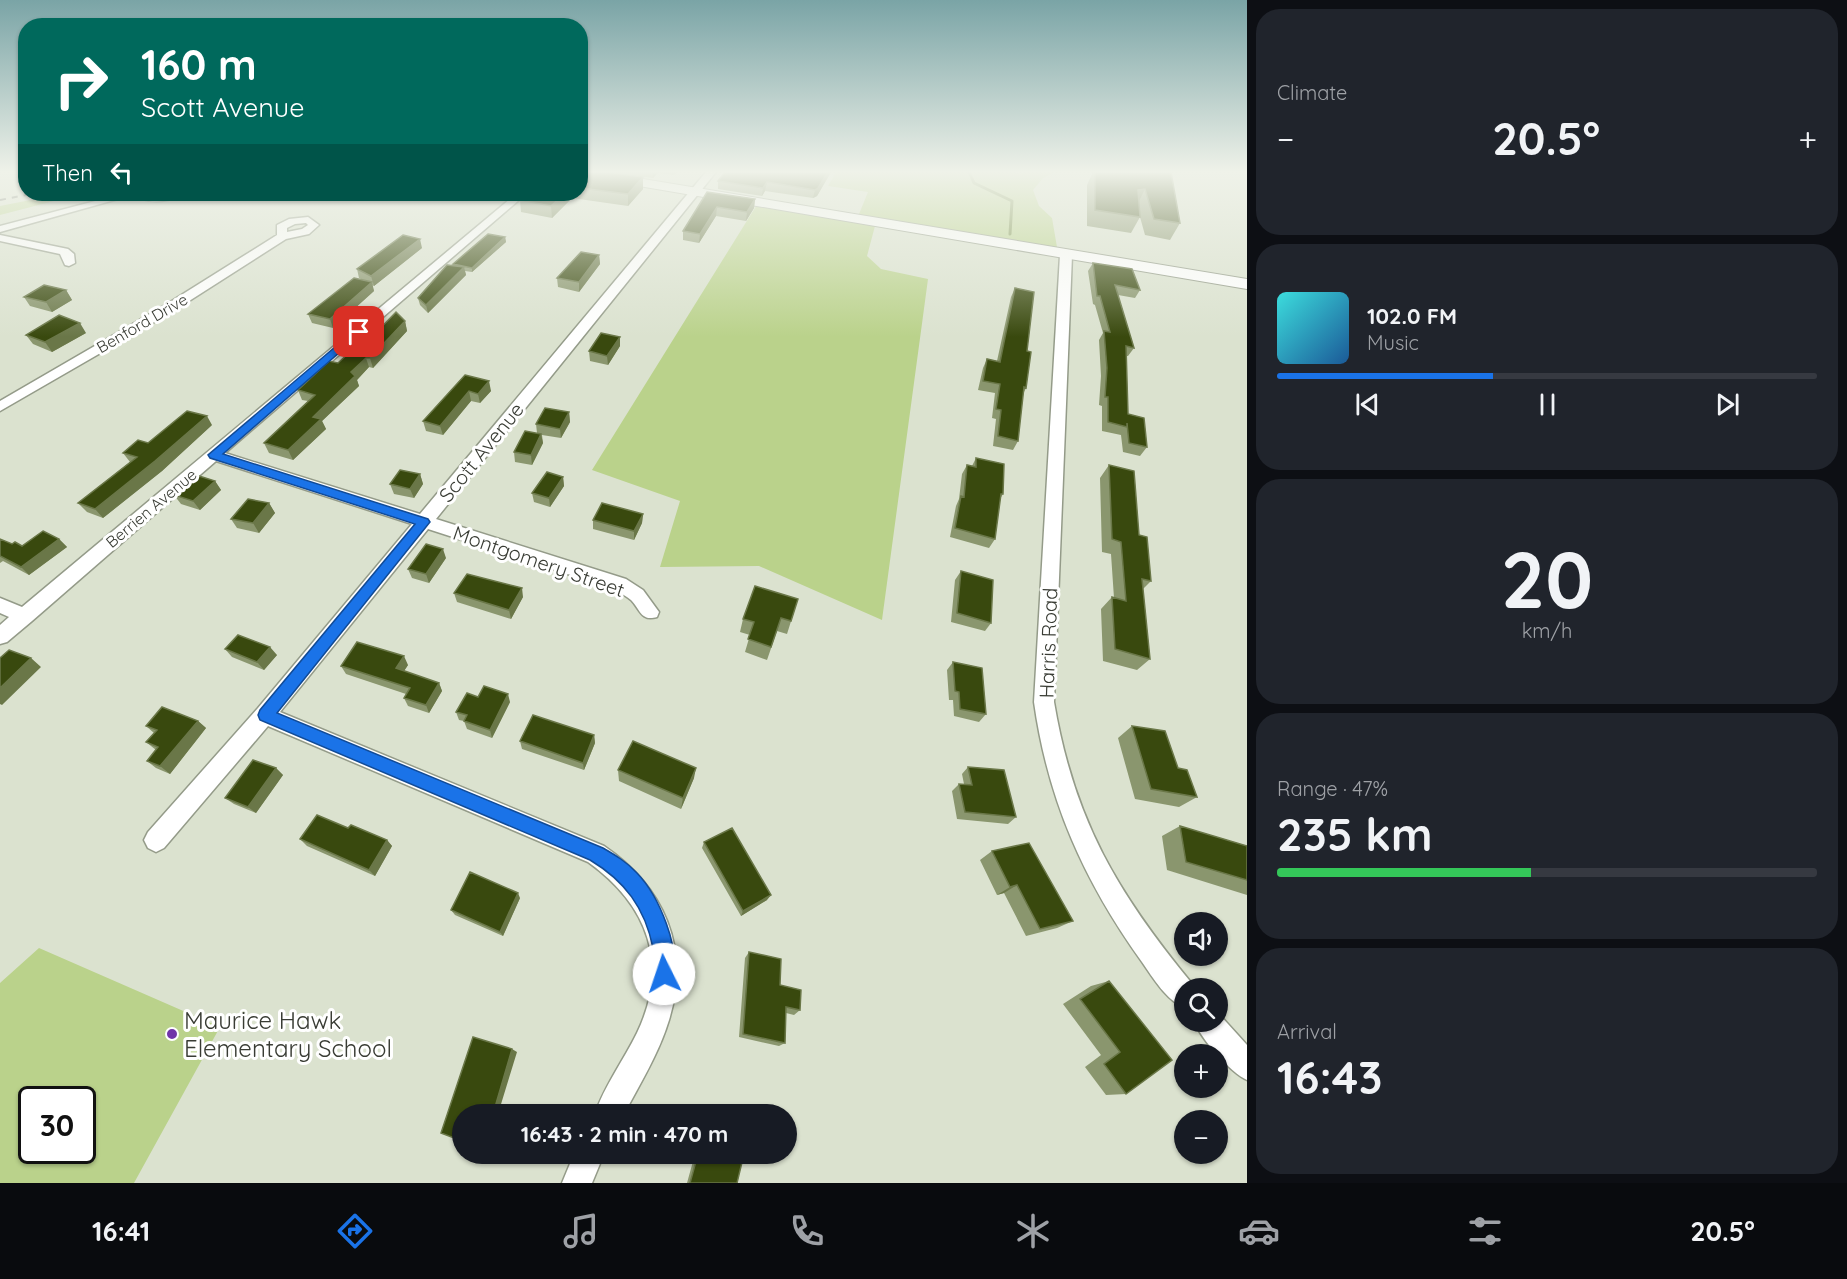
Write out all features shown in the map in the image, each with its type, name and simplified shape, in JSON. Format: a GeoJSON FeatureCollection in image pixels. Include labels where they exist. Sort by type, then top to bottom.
{"type":"FeatureCollection","features":[{"type":"Feature","properties":{"kind":"street","name":"Berrien Avenue"},"geometry":{"type":"LineString","coordinates":[[0,636],[482,227]]}},
{"type":"Feature","properties":{"kind":"street","name":"Scott Avenue"},"geometry":{"type":"LineString","coordinates":[[156,840],[265,715],[665,227]]}},
{"type":"Feature","properties":{"kind":"street"},"geometry":{"type":"LineString","coordinates":[[905,227],[1247,284]]}},
{"type":"Feature","properties":{"kind":"street","name":"Benford Drive"},"geometry":{"type":"LineString","coordinates":[[0,407],[171,308],[283,236]]}},
{"type":"Feature","properties":{"kind":"street"},"geometry":{"type":"LineString","coordinates":[[0,238],[62,250],[69,254],[69,263]]}},
{"type":"Feature","properties":{"kind":"street","name":"Harris Road"},"geometry":{"type":"LineString","coordinates":[[1066,255],[1044,702],[1048,738],[1058,779],[1074,823],[1098,871],[1130,923],[1174,980]]}},
{"type":"Feature","properties":{"kind":"street","name":"Montgomery Street"},"geometry":{"type":"LineString","coordinates":[[214,455],[620,584],[637,595],[650,612]]}},
{"type":"Feature","properties":{"kind":"street"},"geometry":{"type":"LineString","coordinates":[[0,605],[25,616]]}},
{"type":"Feature","properties":{"kind":"street"},"geometry":{"type":"LineString","coordinates":[[265,715],[596,854],[615,865],[631,880],[647,901],[658,927],[664,957],[663,990],[656,1021],[614,1104]]}},
{"type":"Feature","properties":{"kind":"street"},"geometry":{"type":"LineString","coordinates":[[1219,1032],[1243,1053]]}},
{"type":"Feature","properties":{"kind":"street"},"geometry":{"type":"LineString","coordinates":[[577,1183],[585,1164]]}},
{"type":"Feature","properties":{"kind":"green space"},"geometry":{"type":"Polygon","coordinates":[[[743,227],[875,227],[867,256],[881,269],[928,279],[882,620],[759,566],[660,567],[680,501],[592,470],[743,227]]]}},
{"type":"Feature","properties":{"kind":"green space"},"geometry":{"type":"Polygon","coordinates":[[[906,227],[1054,227],[1058,253],[906,227]]]}},
{"type":"Feature","properties":{"kind":"green space"},"geometry":{"type":"Polygon","coordinates":[[[39,948],[220,1027],[134,1183],[0,1183],[0,983],[39,948]]]}},
{"type":"Feature","properties":{"kind":"building"},"geometry":{"type":"Polygon","coordinates":[[[685,227],[704,227],[700,234],[683,231],[685,227]]]}},
{"type":"Feature","properties":{"kind":"building"},"geometry":{"type":"Polygon","coordinates":[[[488,234],[505,237],[472,268],[453,264],[488,234]]]}},
{"type":"Feature","properties":{"kind":"building"},"geometry":{"type":"Polygon","coordinates":[[[403,235],[420,239],[371,276],[357,269],[403,235]]]}},
{"type":"Feature","properties":{"kind":"building"},"geometry":{"type":"Polygon","coordinates":[[[581,252],[599,255],[579,282],[557,278],[581,252]]]}},
{"type":"Feature","properties":{"kind":"building"},"geometry":{"type":"Polygon","coordinates":[[[1093,263],[1132,269],[1140,290],[1115,285],[1134,348],[1126,346],[1128,414],[1144,418],[1147,447],[1129,443],[1127,423],[1127,427],[1108,422],[1108,397],[1105,397],[1107,368],[1104,331],[1110,332],[1100,296],[1097,296],[1093,263]]]}},
{"type":"Feature","properties":{"kind":"building"},"geometry":{"type":"Polygon","coordinates":[[[447,265],[464,267],[426,305],[418,298],[447,265]]]}},
{"type":"Feature","properties":{"kind":"building"},"geometry":{"type":"Polygon","coordinates":[[[354,278],[372,282],[330,319],[308,314],[354,278]]]}},
{"type":"Feature","properties":{"kind":"building"},"geometry":{"type":"Polygon","coordinates":[[[44,285],[66,290],[46,302],[24,297],[44,285]]]}},
{"type":"Feature","properties":{"kind":"building"},"geometry":{"type":"Polygon","coordinates":[[[1015,288],[1034,292],[1027,351],[1031,352],[1026,388],[1024,387],[1018,441],[998,436],[1001,410],[996,409],[1000,384],[983,381],[987,359],[1000,362],[1015,288]]]}},
{"type":"Feature","properties":{"kind":"building"},"geometry":{"type":"Polygon","coordinates":[[[396,312],[405,321],[370,358],[366,358],[351,372],[355,376],[313,417],[321,419],[288,450],[264,443],[315,395],[298,390],[329,361],[338,363],[355,347],[361,348],[396,312]]]}},
{"type":"Feature","properties":{"kind":"building"},"geometry":{"type":"Polygon","coordinates":[[[59,315],[80,323],[45,342],[26,335],[59,315]]]}},
{"type":"Feature","properties":{"kind":"building"},"geometry":{"type":"Polygon","coordinates":[[[601,333],[620,337],[607,356],[589,351],[601,333]]]}},
{"type":"Feature","properties":{"kind":"building"},"geometry":{"type":"Polygon","coordinates":[[[465,375],[489,381],[478,394],[469,391],[440,426],[423,421],[465,375]]]}},
{"type":"Feature","properties":{"kind":"building"},"geometry":{"type":"Polygon","coordinates":[[[545,408],[569,412],[560,429],[536,424],[545,408]]]}},
{"type":"Feature","properties":{"kind":"building"},"geometry":{"type":"Polygon","coordinates":[[[187,411],[207,416],[95,509],[78,503],[137,457],[123,453],[138,440],[148,443],[187,411]]]}},
{"type":"Feature","properties":{"kind":"building"},"geometry":{"type":"Polygon","coordinates":[[[525,431],[541,434],[531,455],[514,452],[525,431]]]}},
{"type":"Feature","properties":{"kind":"building"},"geometry":{"type":"Polygon","coordinates":[[[976,458],[1004,464],[1003,494],[1001,494],[995,539],[955,528],[961,496],[964,497],[967,465],[976,467],[976,458]]]}},
{"type":"Feature","properties":{"kind":"building"},"geometry":{"type":"Polygon","coordinates":[[[1109,465],[1134,471],[1139,535],[1147,537],[1151,581],[1142,579],[1150,659],[1115,649],[1112,597],[1126,601],[1121,542],[1112,539],[1109,465]]]}},
{"type":"Feature","properties":{"kind":"building"},"geometry":{"type":"Polygon","coordinates":[[[400,470],[420,474],[410,489],[390,484],[400,470]]]}},
{"type":"Feature","properties":{"kind":"building"},"geometry":{"type":"Polygon","coordinates":[[[547,472],[563,477],[549,498],[532,493],[547,472]]]}},
{"type":"Feature","properties":{"kind":"building"},"geometry":{"type":"Polygon","coordinates":[[[196,475],[215,481],[193,501],[174,495],[196,475]]]}},
{"type":"Feature","properties":{"kind":"building"},"geometry":{"type":"Polygon","coordinates":[[[248,499],[269,503],[253,523],[231,519],[248,499]]]}},
{"type":"Feature","properties":{"kind":"building"},"geometry":{"type":"Polygon","coordinates":[[[602,503],[643,514],[634,531],[593,520],[602,503]]]}},
{"type":"Feature","properties":{"kind":"building"},"geometry":{"type":"Polygon","coordinates":[[[43,531],[59,539],[21,567],[0,556],[0,539],[22,546],[43,531]]]}},
{"type":"Feature","properties":{"kind":"building"},"geometry":{"type":"Polygon","coordinates":[[[426,544],[443,549],[426,574],[408,569],[426,544]]]}},
{"type":"Feature","properties":{"kind":"building"},"geometry":{"type":"Polygon","coordinates":[[[961,571],[993,580],[991,623],[957,613],[961,571]]]}},
{"type":"Feature","properties":{"kind":"building"},"geometry":{"type":"Polygon","coordinates":[[[467,574],[522,588],[509,610],[454,593],[467,574]]]}},
{"type":"Feature","properties":{"kind":"building"},"geometry":{"type":"Polygon","coordinates":[[[755,586],[798,599],[791,621],[781,618],[771,647],[748,639],[754,622],[743,619],[755,586]]]}},
{"type":"Feature","properties":{"kind":"building"},"geometry":{"type":"Polygon","coordinates":[[[238,635],[270,647],[257,662],[225,649],[238,635]]]}},
{"type":"Feature","properties":{"kind":"building"},"geometry":{"type":"Polygon","coordinates":[[[357,642],[404,656],[396,668],[439,683],[426,705],[404,698],[410,688],[341,666],[357,642]]]}},
{"type":"Feature","properties":{"kind":"building"},"geometry":{"type":"Polygon","coordinates":[[[9,650],[31,658],[0,688],[0,658],[9,650]]]}},
{"type":"Feature","properties":{"kind":"building"},"geometry":{"type":"Polygon","coordinates":[[[953,662],[982,668],[986,714],[960,709],[959,692],[955,691],[953,662]]]}},
{"type":"Feature","properties":{"kind":"building"},"geometry":{"type":"Polygon","coordinates":[[[484,686],[508,694],[490,730],[464,721],[467,715],[456,712],[467,693],[478,697],[484,686]]]}},
{"type":"Feature","properties":{"kind":"building"},"geometry":{"type":"Polygon","coordinates":[[[162,707],[198,721],[160,766],[147,761],[158,747],[146,742],[157,730],[146,726],[162,707]]]}},
{"type":"Feature","properties":{"kind":"building"},"geometry":{"type":"Polygon","coordinates":[[[533,715],[594,735],[583,763],[520,741],[533,715]]]}},
{"type":"Feature","properties":{"kind":"building"},"geometry":{"type":"Polygon","coordinates":[[[1132,726],[1165,731],[1178,768],[1187,770],[1197,797],[1151,789],[1132,726]]]}},
{"type":"Feature","properties":{"kind":"building"},"geometry":{"type":"Polygon","coordinates":[[[633,741],[696,768],[683,798],[618,770],[633,741]]]}},
{"type":"Feature","properties":{"kind":"building"},"geometry":{"type":"Polygon","coordinates":[[[253,760],[276,768],[248,807],[225,798],[253,760]]]}},
{"type":"Feature","properties":{"kind":"building"},"geometry":{"type":"Polygon","coordinates":[[[968,767],[1004,770],[1016,817],[965,812],[959,784],[972,785],[968,767]]]}},
{"type":"Feature","properties":{"kind":"building"},"geometry":{"type":"Polygon","coordinates":[[[317,815],[348,828],[351,825],[387,840],[369,870],[300,839],[317,815]]]}},
{"type":"Feature","properties":{"kind":"building"},"geometry":{"type":"Polygon","coordinates":[[[1180,826],[1247,846],[1247,880],[1186,862],[1180,826]]]}},
{"type":"Feature","properties":{"kind":"building"},"geometry":{"type":"Polygon","coordinates":[[[732,828],[771,895],[743,911],[704,842],[732,828]]]}},
{"type":"Feature","properties":{"kind":"building"},"geometry":{"type":"Polygon","coordinates":[[[1029,843],[1073,921],[1040,929],[1017,885],[1010,887],[992,851],[1029,843]]]}},
{"type":"Feature","properties":{"kind":"building"},"geometry":{"type":"Polygon","coordinates":[[[470,872],[518,893],[500,932],[451,910],[470,872]]]}},
{"type":"Feature","properties":{"kind":"building"},"geometry":{"type":"Polygon","coordinates":[[[749,952],[781,959],[780,985],[801,990],[800,1010],[786,1007],[785,1043],[743,1034],[749,952]]]}},
{"type":"Feature","properties":{"kind":"building"},"geometry":{"type":"Polygon","coordinates":[[[1109,981],[1172,1060],[1126,1094],[1104,1064],[1120,1052],[1080,999],[1109,981]]]}},
{"type":"Feature","properties":{"kind":"building"},"geometry":{"type":"Polygon","coordinates":[[[473,1037],[512,1049],[496,1104],[452,1104],[452,1137],[441,1133],[473,1037]]]}},
{"type":"Feature","properties":{"kind":"building"},"geometry":{"type":"Polygon","coordinates":[[[695,1164],[742,1164],[737,1183],[690,1183],[695,1164]]]}},
{"type":"Feature","properties":{"kind":"waterway"},"geometry":{"type":"LineString","coordinates":[[1010,227],[1010,234]]}},
{"type":"Feature","properties":{"kind":"place","name":"Maurice Hawk Elementary School"},"geometry":{"type":"Point","coordinates":[172,1034]}},
{"type":"Feature","properties":{"kind":"route"},"geometry":{"type":"LineString","coordinates":[[359,332],[214,455],[424,522],[265,715],[596,854],[615,865],[631,880],[647,901],[658,927],[664,957],[664,974]]}}]}
